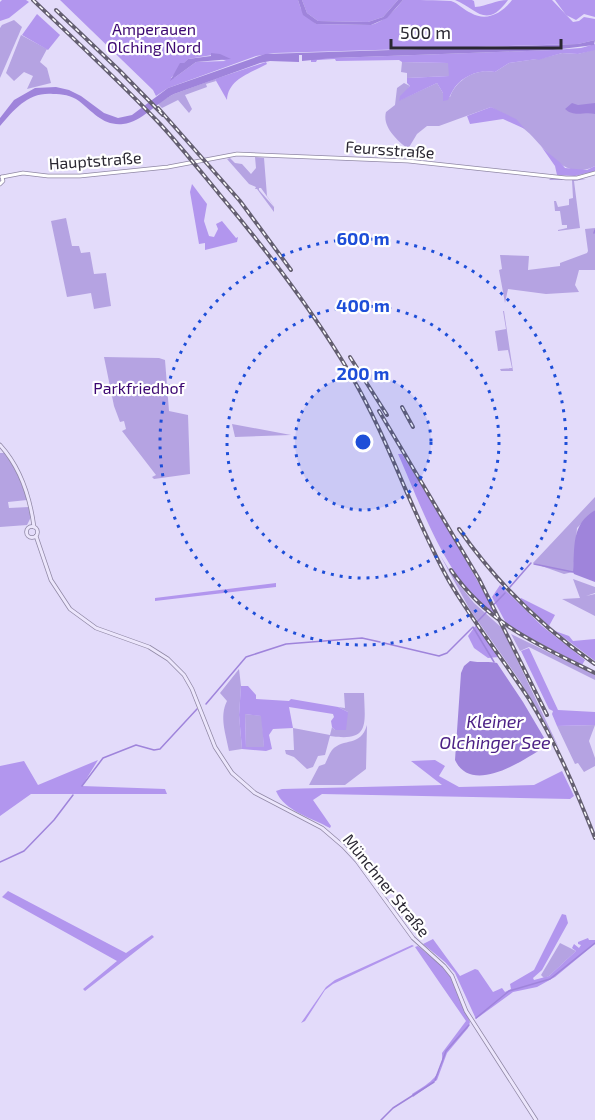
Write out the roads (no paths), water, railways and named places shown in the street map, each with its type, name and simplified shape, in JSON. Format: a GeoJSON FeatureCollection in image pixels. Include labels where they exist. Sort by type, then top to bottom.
{"type":"FeatureCollection","features":[{"type":"Feature","properties":{"kind":"main road"},"geometry":{"type":"LineString","coordinates":[[0,445],[22,478],[33,517],[32,527]]}},
{"type":"Feature","properties":{"kind":"main road"},"geometry":{"type":"LineString","coordinates":[[32,527],[37,532],[34,537],[26,534],[26,531],[32,527]]}},
{"type":"Feature","properties":{"kind":"main road","name":"Münchner Straße"},"geometry":{"type":"LineString","coordinates":[[34,537],[56,590],[66,605],[79,617],[100,630],[149,647],[180,670],[198,701],[215,747],[232,772],[255,793],[308,820],[343,846],[357,861],[413,938],[449,971],[466,1011],[536,1120]]}},
{"type":"Feature","properties":{"kind":"street","name":"Feursstraße"},"geometry":{"type":"LineString","coordinates":[[183,164],[232,154],[244,154],[408,161],[566,178],[577,178],[595,173]]}},
{"type":"Feature","properties":{"kind":"street","name":"Hauptstraße"},"geometry":{"type":"LineString","coordinates":[[0,184],[2,177],[23,172],[48,177],[80,177],[183,164]]}},
{"type":"Feature","properties":{"kind":"water"},"geometry":{"type":"Polygon","coordinates":[[[298,0],[302,0],[307,13],[318,21],[368,22],[383,17],[398,0],[403,0],[387,18],[371,25],[316,24],[303,15],[298,0]]]}},
{"type":"Feature","properties":{"kind":"water"},"geometry":{"type":"Polygon","coordinates":[[[595,40],[594,45],[553,50],[302,61],[302,55],[299,55],[299,62],[260,63],[174,94],[130,123],[116,124],[104,121],[73,97],[44,94],[23,103],[0,126],[0,118],[14,100],[35,88],[56,87],[69,90],[104,113],[118,118],[132,115],[168,88],[265,54],[578,44],[595,40]]]}},
{"type":"Feature","properties":{"kind":"water"},"geometry":{"type":"Polygon","coordinates":[[[211,53],[231,59],[196,62],[170,81],[180,63],[188,59],[211,56],[211,53]]]}},
{"type":"Feature","properties":{"kind":"water"},"geometry":{"type":"Polygon","coordinates":[[[572,103],[578,105],[595,103],[595,114],[569,112],[565,109],[572,103]]]}},
{"type":"Feature","properties":{"kind":"water"},"geometry":{"type":"Polygon","coordinates":[[[595,510],[595,582],[573,572],[578,529],[587,516],[595,510]]]}},
{"type":"Feature","properties":{"kind":"water","name":"Kleiner Olchinger See"},"geometry":{"type":"Polygon","coordinates":[[[470,661],[497,663],[546,741],[546,746],[525,759],[499,772],[485,775],[473,775],[463,770],[455,760],[461,673],[470,661]]]}},
{"type":"Feature","properties":{"kind":"waterway"},"geometry":{"type":"LineString","coordinates":[[510,587],[531,563]]}},
{"type":"Feature","properties":{"kind":"waterway"},"geometry":{"type":"LineString","coordinates":[[534,564],[573,572]]}},
{"type":"Feature","properties":{"kind":"waterway"},"geometry":{"type":"LineString","coordinates":[[477,622],[505,593]]}},
{"type":"Feature","properties":{"kind":"waterway"},"geometry":{"type":"LineString","coordinates":[[384,643],[439,656],[447,653],[473,627],[494,662]]}},
{"type":"Feature","properties":{"kind":"waterway"},"geometry":{"type":"LineString","coordinates":[[206,704],[246,657],[286,644],[362,638],[380,642]]}},
{"type":"Feature","properties":{"kind":"waterway"},"geometry":{"type":"LineString","coordinates":[[82,786],[103,758],[136,745],[154,750],[160,749],[197,709]]}},
{"type":"Feature","properties":{"kind":"waterway"},"geometry":{"type":"LineString","coordinates":[[0,862],[24,851],[54,820],[73,795]]}},
{"type":"Feature","properties":{"kind":"waterway"},"geometry":{"type":"LineString","coordinates":[[476,1018],[509,991],[550,979],[595,943]]}},
{"type":"Feature","properties":{"kind":"waterway"},"geometry":{"type":"LineString","coordinates":[[435,1080],[446,1051],[469,1025]]}},
{"type":"Feature","properties":{"kind":"waterway"},"geometry":{"type":"LineString","coordinates":[[381,1120],[393,1108],[434,1082]]}},
{"type":"Feature","properties":{"kind":"railway"},"geometry":{"type":"LineString","coordinates":[[33,0],[114,77],[169,134],[256,239],[322,329],[366,402],[449,581],[529,699],[548,733],[595,838]]}},
{"type":"Feature","properties":{"kind":"railway"},"geometry":{"type":"LineString","coordinates":[[56,10],[163,115]]}},
{"type":"Feature","properties":{"kind":"railway"},"geometry":{"type":"LineString","coordinates":[[158,108],[240,201],[291,270]]}},
{"type":"Feature","properties":{"kind":"railway"},"geometry":{"type":"LineString","coordinates":[[350,357],[387,415]]}},
{"type":"Feature","properties":{"kind":"railway"},"geometry":{"type":"LineString","coordinates":[[402,407],[413,427]]}},
{"type":"Feature","properties":{"kind":"railway"},"geometry":{"type":"LineString","coordinates":[[379,411],[479,579],[547,715]]}},
{"type":"Feature","properties":{"kind":"railway"},"geometry":{"type":"LineString","coordinates":[[459,529],[488,567],[538,619],[595,664]]}},
{"type":"Feature","properties":{"kind":"railway"},"geometry":{"type":"LineString","coordinates":[[451,570],[481,605],[498,619],[535,642],[595,673]]}},
{"type":"Feature","properties":{"kind":"park label","name":"Amperauen Olching Nord"},"geometry":{"type":"Point","coordinates":[154,37]}},
{"type":"Feature","properties":{"kind":"park label","name":"Parkfriedhof"},"geometry":{"type":"Point","coordinates":[139,387]}}]}
